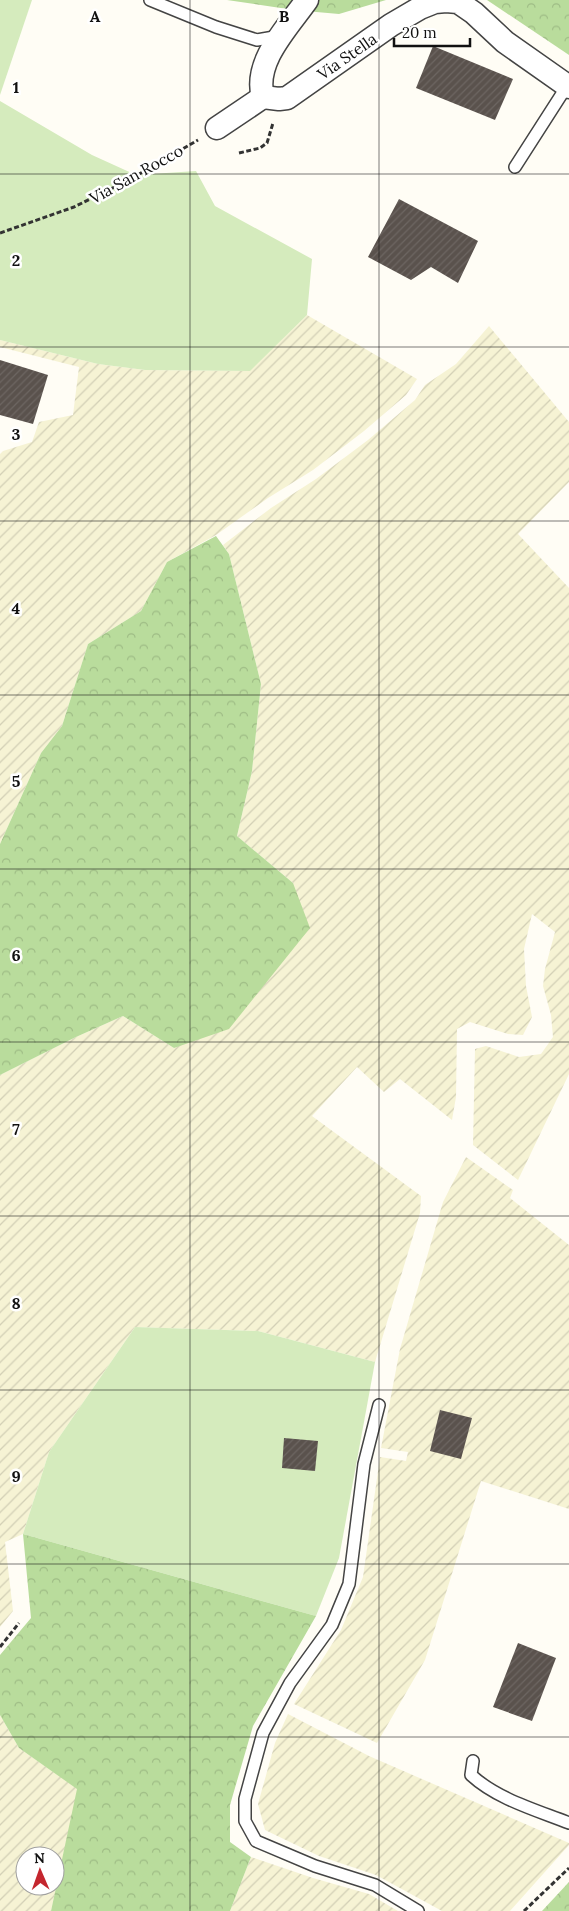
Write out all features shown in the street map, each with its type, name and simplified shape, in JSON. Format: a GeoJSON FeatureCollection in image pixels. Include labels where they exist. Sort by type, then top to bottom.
{"type":"FeatureCollection","features":[{"type":"Feature","properties":{"kind":"street"},"geometry":{"type":"LineString","coordinates":[[217,128],[263,97],[260,86],[265,60],[306,0]]}},
{"type":"Feature","properties":{"kind":"street","name":"Via Stella"},"geometry":{"type":"LineString","coordinates":[[263,97],[287,98],[391,25],[420,8],[434,2],[446,1],[458,2],[474,13],[505,42],[568,87]]}},
{"type":"Feature","properties":{"kind":"lane"},"geometry":{"type":"LineString","coordinates":[[150,0],[216,27],[257,40],[282,35]]}},
{"type":"Feature","properties":{"kind":"lane"},"geometry":{"type":"LineString","coordinates":[[515,166],[568,87]]}},
{"type":"Feature","properties":{"kind":"lane"},"geometry":{"type":"LineString","coordinates":[[379,1405],[364,1464],[349,1584],[332,1626],[290,1683],[263,1733],[245,1799],[245,1822],[256,1841],[315,1866],[375,1885],[418,1911]]}},
{"type":"Feature","properties":{"kind":"lane"},"geometry":{"type":"LineString","coordinates":[[473,1761],[471,1775],[480,1783],[504,1797],[569,1824]]}},
{"type":"Feature","properties":{"kind":"path","name":"Via San Rocco"},"geometry":{"type":"LineString","coordinates":[[0,233],[74,207],[127,181],[217,128]]}},
{"type":"Feature","properties":{"kind":"path"},"geometry":{"type":"LineString","coordinates":[[239,154],[260,148],[267,143]]}},
{"type":"Feature","properties":{"kind":"path"},"geometry":{"type":"LineString","coordinates":[[0,1648],[19,1623]]}},
{"type":"Feature","properties":{"kind":"path"},"geometry":{"type":"LineString","coordinates":[[524,1911],[569,1868]]}},
{"type":"Feature","properties":{"kind":"shaded area"},"geometry":{"type":"Polygon","coordinates":[[[307,315],[417,379],[406,395],[364,431],[313,470],[268,498],[216,535],[167,562],[141,611],[88,644],[62,726],[41,753],[0,844],[0,454],[3,451],[32,442],[39,422],[73,415],[79,367],[0,347],[0,340],[98,364],[145,370],[249,371],[307,315]]]}},
{"type":"Feature","properties":{"kind":"shaded area"},"geometry":{"type":"Polygon","coordinates":[[[489,326],[569,422],[569,482],[518,534],[569,588],[569,1074],[518,1180],[473,1145],[475,1049],[486,1046],[519,1057],[541,1054],[553,1037],[551,1015],[543,986],[545,969],[555,932],[532,914],[524,949],[526,986],[532,1017],[523,1035],[508,1034],[470,1022],[457,1029],[456,1097],[452,1120],[400,1079],[384,1092],[357,1067],[312,1116],[421,1196],[420,1213],[375,1362],[258,1331],[135,1327],[49,1452],[23,1534],[5,1542],[13,1611],[0,1627],[0,1075],[123,1016],[174,1048],[293,883],[237,836],[252,771],[261,684],[229,554],[223,545],[271,508],[316,479],[368,440],[415,400],[425,385],[456,364],[489,326]]]}},
{"type":"Feature","properties":{"kind":"shaded area"},"geometry":{"type":"Polygon","coordinates":[[[466,1157],[513,1190],[510,1198],[569,1245],[569,1509],[481,1481],[425,1660],[377,1743],[294,1704],[341,1630],[363,1577],[380,1457],[406,1461],[408,1452],[381,1448],[400,1349],[443,1202],[466,1157]]]}},
{"type":"Feature","properties":{"kind":"shaded area"},"geometry":{"type":"Polygon","coordinates":[[[288,1714],[369,1756],[569,1843],[569,1845],[510,1911],[442,1911],[376,1875],[319,1856],[265,1830],[258,1804],[275,1743],[288,1714]]]}},
{"type":"Feature","properties":{"kind":"shaded area"},"geometry":{"type":"Polygon","coordinates":[[[0,1715],[19,1748],[78,1789],[65,1848],[65,1846],[15,1846],[15,1896],[54,1896],[51,1911],[0,1911],[0,1715]]]}},
{"type":"Feature","properties":{"kind":"shaded area"},"geometry":{"type":"Polygon","coordinates":[[[251,1857],[369,1894],[398,1911],[230,1911],[251,1857]]]}},
{"type":"Feature","properties":{"kind":"green space"},"geometry":{"type":"Polygon","coordinates":[[[0,0],[32,0],[0,95],[0,0]]]}},
{"type":"Feature","properties":{"kind":"green space"},"geometry":{"type":"Polygon","coordinates":[[[227,0],[386,0],[339,14],[294,10],[227,0]]]}},
{"type":"Feature","properties":{"kind":"green space"},"geometry":{"type":"Polygon","coordinates":[[[487,0],[569,0],[569,55],[487,0]]]}},
{"type":"Feature","properties":{"kind":"green space"},"geometry":{"type":"Polygon","coordinates":[[[0,101],[92,155],[136,175],[196,171],[215,206],[312,259],[307,315],[250,371],[145,370],[98,364],[0,340],[0,101]]]}},
{"type":"Feature","properties":{"kind":"green space"},"geometry":{"type":"Polygon","coordinates":[[[216,536],[229,554],[261,684],[252,771],[237,836],[293,883],[310,928],[229,1029],[174,1048],[123,1016],[0,1075],[0,844],[41,753],[62,726],[88,644],[141,611],[167,562],[216,536]]]}},
{"type":"Feature","properties":{"kind":"green space"},"geometry":{"type":"Polygon","coordinates":[[[135,1327],[258,1331],[375,1362],[339,1558],[316,1616],[23,1534],[49,1452],[135,1327]]]}},
{"type":"Feature","properties":{"kind":"green space"},"geometry":{"type":"Polygon","coordinates":[[[23,1534],[316,1616],[253,1726],[230,1805],[230,1842],[251,1857],[230,1911],[51,1911],[54,1896],[65,1896],[65,1846],[77,1789],[19,1748],[0,1715],[0,1655],[31,1618],[23,1534]]]}},
{"type":"Feature","properties":{"kind":"green space"},"geometry":{"type":"Polygon","coordinates":[[[569,1882],[569,1911],[542,1911],[569,1882]]]}},
{"type":"Feature","properties":{"kind":"building"},"geometry":{"type":"Polygon","coordinates":[[[433,46],[513,79],[495,120],[416,88],[433,46]]]}},
{"type":"Feature","properties":{"kind":"building"},"geometry":{"type":"Polygon","coordinates":[[[399,199],[478,241],[458,283],[431,267],[411,280],[368,257],[399,199]]]}},
{"type":"Feature","properties":{"kind":"building"},"geometry":{"type":"Polygon","coordinates":[[[0,360],[48,375],[33,424],[0,415],[0,360]]]}},
{"type":"Feature","properties":{"kind":"building"},"geometry":{"type":"Polygon","coordinates":[[[440,1410],[472,1418],[461,1459],[430,1451],[440,1410]]]}},
{"type":"Feature","properties":{"kind":"building"},"geometry":{"type":"Polygon","coordinates":[[[284,1438],[318,1441],[315,1471],[282,1468],[284,1438]]]}},
{"type":"Feature","properties":{"kind":"building"},"geometry":{"type":"Polygon","coordinates":[[[518,1643],[556,1658],[532,1721],[493,1707],[518,1643]]]}}]}
